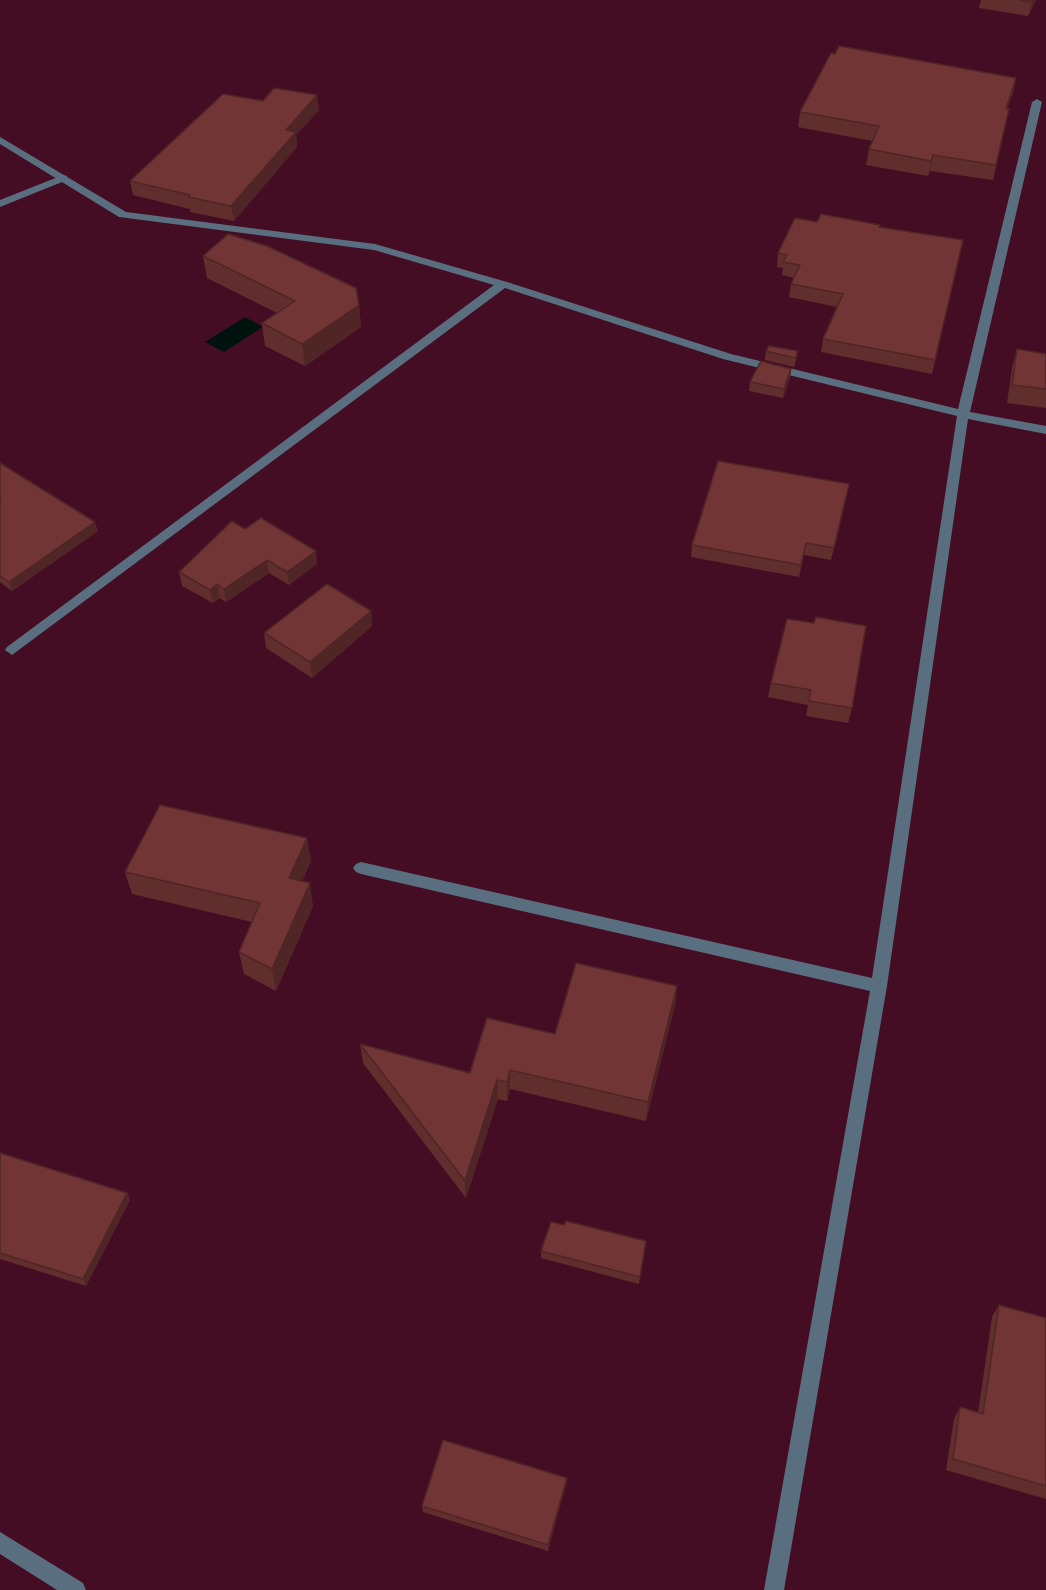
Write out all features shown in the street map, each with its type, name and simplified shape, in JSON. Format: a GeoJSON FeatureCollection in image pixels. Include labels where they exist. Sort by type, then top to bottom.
{"type":"FeatureCollection","features":[{"type":"Feature","properties":{"kind":"street"},"geometry":{"type":"LineString","coordinates":[[774,1590],[879,986],[963,414],[1037,102]]}},
{"type":"Feature","properties":{"kind":"street"},"geometry":{"type":"LineString","coordinates":[[0,140],[123,215],[375,247],[503,284],[727,357],[963,414],[1046,430]]}},
{"type":"Feature","properties":{"kind":"street"},"geometry":{"type":"LineString","coordinates":[[0,204],[63,178]]}},
{"type":"Feature","properties":{"kind":"street"},"geometry":{"type":"LineString","coordinates":[[12,650],[503,284]]}},
{"type":"Feature","properties":{"kind":"street"},"geometry":{"type":"LineString","coordinates":[[361,868],[879,986]]}},
{"type":"Feature","properties":{"kind":"street"},"geometry":{"type":"LineString","coordinates":[[0,1542],[76,1590]]}},
{"type":"Feature","properties":{"kind":"shaded area"},"geometry":{"type":"Polygon","coordinates":[[[245,317],[263,327],[224,352],[205,342],[245,317]]]}},
{"type":"Feature","properties":{"kind":"building"},"geometry":{"type":"Polygon","coordinates":[[[839,46],[1016,78],[1006,109],[1009,109],[996,165],[933,155],[931,161],[869,149],[879,126],[800,112],[831,53],[835,54],[839,46]]]}},
{"type":"Feature","properties":{"kind":"building"},"geometry":{"type":"Polygon","coordinates":[[[274,88],[317,95],[286,130],[296,132],[231,206],[130,181],[223,94],[263,101],[274,88]]]}},
{"type":"Feature","properties":{"kind":"building"},"geometry":{"type":"Polygon","coordinates":[[[821,214],[880,225],[879,227],[963,240],[935,360],[823,339],[843,294],[791,284],[800,265],[783,262],[787,255],[778,253],[795,218],[817,222],[821,214]]]}},
{"type":"Feature","properties":{"kind":"building"},"geometry":{"type":"Polygon","coordinates":[[[228,234],[267,246],[356,288],[359,305],[302,344],[262,323],[295,301],[203,256],[228,234]]]}},
{"type":"Feature","properties":{"kind":"building"},"geometry":{"type":"Polygon","coordinates":[[[769,346],[798,351],[795,358],[766,351],[769,346]]]}},
{"type":"Feature","properties":{"kind":"building"},"geometry":{"type":"Polygon","coordinates":[[[1017,349],[1046,354],[1046,389],[1012,385],[1017,349]]]}},
{"type":"Feature","properties":{"kind":"building"},"geometry":{"type":"Polygon","coordinates":[[[761,361],[791,369],[784,389],[750,382],[761,361]]]}},
{"type":"Feature","properties":{"kind":"building"},"geometry":{"type":"Polygon","coordinates":[[[718,461],[849,484],[834,548],[806,543],[801,565],[692,545],[718,461]]]}},
{"type":"Feature","properties":{"kind":"building"},"geometry":{"type":"Polygon","coordinates":[[[0,463],[95,522],[9,582],[0,576],[0,463]]]}},
{"type":"Feature","properties":{"kind":"building"},"geometry":{"type":"Polygon","coordinates":[[[261,518],[316,551],[287,572],[267,560],[224,589],[217,584],[210,590],[179,572],[232,521],[245,529],[261,518]]]}},
{"type":"Feature","properties":{"kind":"building"},"geometry":{"type":"Polygon","coordinates":[[[327,584],[371,611],[310,662],[264,633],[327,584]]]}},
{"type":"Feature","properties":{"kind":"building"},"geometry":{"type":"Polygon","coordinates":[[[816,617],[866,626],[852,708],[809,701],[811,690],[771,683],[787,619],[814,623],[816,617]]]}},
{"type":"Feature","properties":{"kind":"building"},"geometry":{"type":"Polygon","coordinates":[[[160,805],[307,838],[289,878],[310,883],[272,969],[239,952],[260,903],[125,872],[160,805]]]}},
{"type":"Feature","properties":{"kind":"building"},"geometry":{"type":"Polygon","coordinates":[[[576,963],[677,986],[648,1102],[510,1070],[507,1082],[497,1080],[465,1181],[360,1044],[470,1073],[487,1018],[555,1034],[576,963]]]}},
{"type":"Feature","properties":{"kind":"building"},"geometry":{"type":"Polygon","coordinates":[[[0,1153],[127,1193],[83,1279],[0,1253],[0,1153]]]}},
{"type":"Feature","properties":{"kind":"building"},"geometry":{"type":"Polygon","coordinates":[[[566,1221],[646,1241],[640,1277],[541,1251],[551,1222],[564,1225],[566,1221]]]}},
{"type":"Feature","properties":{"kind":"building"},"geometry":{"type":"Polygon","coordinates":[[[999,1305],[1046,1318],[1046,1486],[953,1459],[960,1407],[983,1414],[999,1305]]]}},
{"type":"Feature","properties":{"kind":"building"},"geometry":{"type":"Polygon","coordinates":[[[443,1440],[567,1478],[548,1545],[422,1506],[443,1440]]]}}]}
